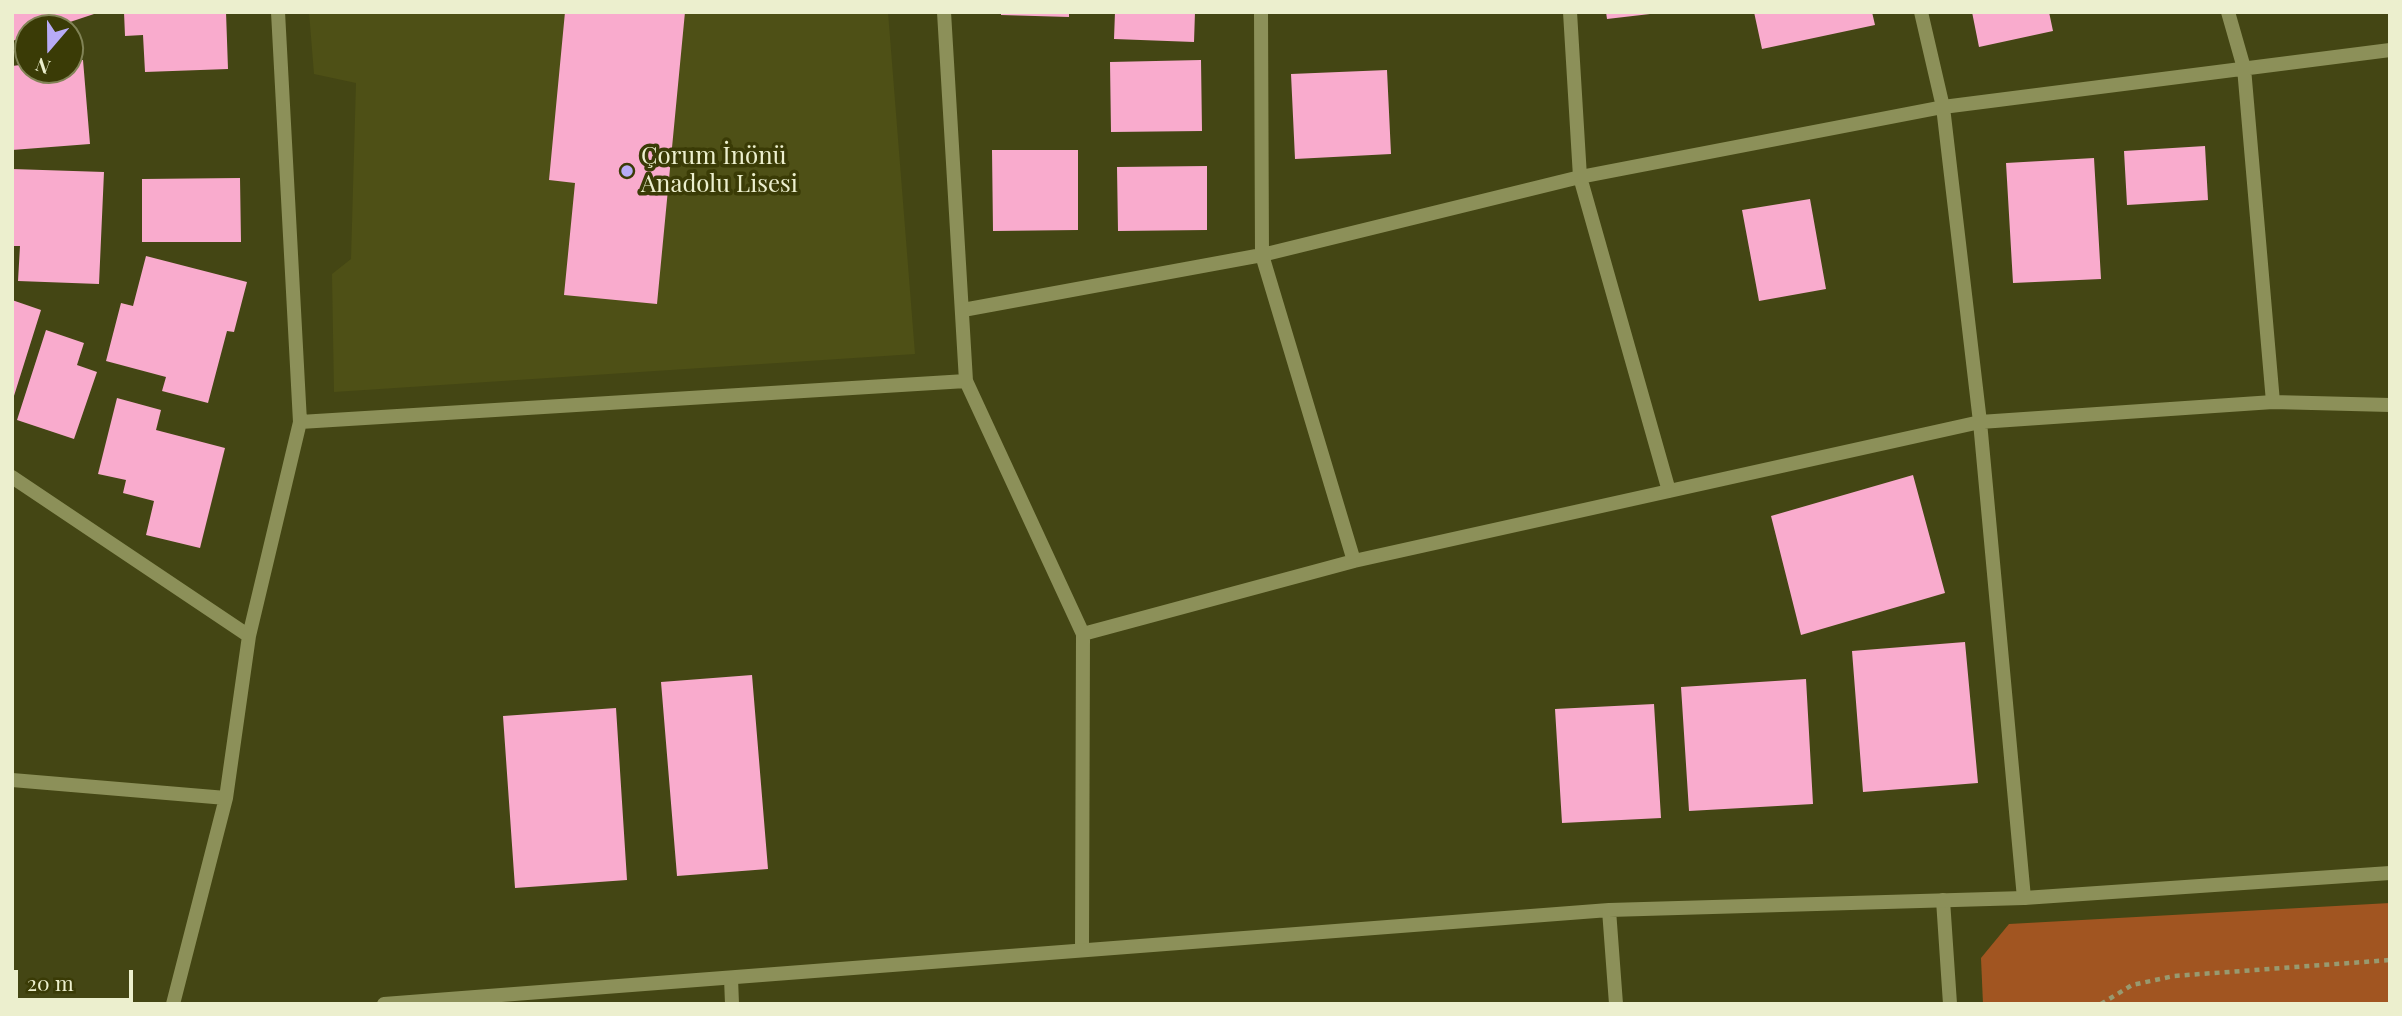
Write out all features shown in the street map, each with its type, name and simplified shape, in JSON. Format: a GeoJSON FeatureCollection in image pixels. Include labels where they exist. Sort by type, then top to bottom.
{"type":"FeatureCollection","features":[{"type":"Feature","properties":{"kind":"street"},"geometry":{"type":"LineString","coordinates":[[173,1004],[226,798],[248,636],[300,422],[278,12]]}},
{"type":"Feature","properties":{"kind":"street"},"geometry":{"type":"LineString","coordinates":[[944,12],[966,381],[1083,634],[1082,949]]}},
{"type":"Feature","properties":{"kind":"street"},"geometry":{"type":"LineString","coordinates":[[1261,12],[1262,255],[1354,561]]}},
{"type":"Feature","properties":{"kind":"street"},"geometry":{"type":"LineString","coordinates":[[1570,12],[1580,177],[1669,491]]}},
{"type":"Feature","properties":{"kind":"street"},"geometry":{"type":"LineString","coordinates":[[1921,12],[1943,107],[1980,422],[2024,898]]}},
{"type":"Feature","properties":{"kind":"street"},"geometry":{"type":"LineString","coordinates":[[2228,12],[2245,68],[2273,402]]}},
{"type":"Feature","properties":{"kind":"street"},"geometry":{"type":"LineString","coordinates":[[963,310],[1262,255],[1580,177],[1943,107],[2390,50]]}},
{"type":"Feature","properties":{"kind":"street"},"geometry":{"type":"LineString","coordinates":[[300,422],[966,381]]}},
{"type":"Feature","properties":{"kind":"street"},"geometry":{"type":"LineString","coordinates":[[1083,634],[1354,561],[1980,422],[2273,402],[2390,405]]}},
{"type":"Feature","properties":{"kind":"street"},"geometry":{"type":"LineString","coordinates":[[12,477],[248,636]]}},
{"type":"Feature","properties":{"kind":"street"},"geometry":{"type":"LineString","coordinates":[[12,780],[226,798]]}},
{"type":"Feature","properties":{"kind":"street"},"geometry":{"type":"LineString","coordinates":[[384,1004],[1609,910],[2024,898],[2390,873]]}},
{"type":"Feature","properties":{"kind":"street"},"geometry":{"type":"LineString","coordinates":[[1943,900],[1950,1004]]}},
{"type":"Feature","properties":{"kind":"street"},"geometry":{"type":"LineString","coordinates":[[1609,910],[1616,1004]]}},
{"type":"Feature","properties":{"kind":"street"},"geometry":{"type":"LineString","coordinates":[[731,978],[732,1004]]}},
{"type":"Feature","properties":{"kind":"path"},"geometry":{"type":"LineString","coordinates":[[2101,1004],[2132,985],[2174,976],[2390,960]]}},
{"type":"Feature","properties":{"kind":"shaded area","name":"Çorum İnönü Anadolu Lisesi"},"geometry":{"type":"Polygon","coordinates":[[[309,12],[888,12],[915,354],[334,392],[332,274],[351,259],[356,83],[314,74],[309,12]]]}},
{"type":"Feature","properties":{"kind":"shaded area"},"geometry":{"type":"Polygon","coordinates":[[[2390,903],[2390,1004],[1983,1004],[1981,958],[2009,924],[2390,903]]]}},
{"type":"Feature","properties":{"kind":"building"},"geometry":{"type":"Polygon","coordinates":[[[12,12],[97,12],[84,17],[84,14],[14,14],[12,41],[12,12]]]}},
{"type":"Feature","properties":{"kind":"building"},"geometry":{"type":"Polygon","coordinates":[[[124,12],[226,12],[228,69],[145,72],[143,35],[125,36],[124,12]]]}},
{"type":"Feature","properties":{"kind":"building"},"geometry":{"type":"Polygon","coordinates":[[[565,12],[685,12],[657,304],[564,295],[575,183],[549,180],[565,12]]]}},
{"type":"Feature","properties":{"kind":"building"},"geometry":{"type":"Polygon","coordinates":[[[1001,12],[1069,12],[1069,17],[1001,15],[1001,12]]]}},
{"type":"Feature","properties":{"kind":"building"},"geometry":{"type":"Polygon","coordinates":[[[1115,12],[1195,12],[1194,42],[1114,39],[1115,12]]]}},
{"type":"Feature","properties":{"kind":"building"},"geometry":{"type":"Polygon","coordinates":[[[1606,12],[1650,12],[1650,14],[1607,19],[1606,12]]]}},
{"type":"Feature","properties":{"kind":"building"},"geometry":{"type":"Polygon","coordinates":[[[1754,12],[1872,12],[1875,25],[1762,49],[1754,12]]]}},
{"type":"Feature","properties":{"kind":"building"},"geometry":{"type":"Polygon","coordinates":[[[1972,12],[2049,12],[2053,31],[1979,47],[1972,12]]]}},
{"type":"Feature","properties":{"kind":"building"},"geometry":{"type":"Polygon","coordinates":[[[1201,60],[1202,131],[1111,132],[1110,62],[1201,60]]]}},
{"type":"Feature","properties":{"kind":"building"},"geometry":{"type":"Polygon","coordinates":[[[12,66],[14,84],[84,84],[84,72],[90,144],[12,150],[12,66]]]}},
{"type":"Feature","properties":{"kind":"building"},"geometry":{"type":"Polygon","coordinates":[[[1387,70],[1391,154],[1295,159],[1291,74],[1387,70]]]}},
{"type":"Feature","properties":{"kind":"building"},"geometry":{"type":"Polygon","coordinates":[[[2205,146],[2208,200],[2127,205],[2124,151],[2205,146]]]}},
{"type":"Feature","properties":{"kind":"building"},"geometry":{"type":"Polygon","coordinates":[[[992,150],[1078,150],[1078,230],[993,231],[992,150]]]}},
{"type":"Feature","properties":{"kind":"building"},"geometry":{"type":"Polygon","coordinates":[[[2094,158],[2101,279],[2013,283],[2006,163],[2094,158]]]}},
{"type":"Feature","properties":{"kind":"building"},"geometry":{"type":"Polygon","coordinates":[[[1207,166],[1207,230],[1118,231],[1117,167],[1207,166]]]}},
{"type":"Feature","properties":{"kind":"building"},"geometry":{"type":"Polygon","coordinates":[[[12,169],[104,172],[99,284],[18,281],[20,246],[12,246],[12,169]]]}},
{"type":"Feature","properties":{"kind":"building"},"geometry":{"type":"Polygon","coordinates":[[[240,178],[241,242],[142,242],[142,179],[240,178]]]}},
{"type":"Feature","properties":{"kind":"building"},"geometry":{"type":"Polygon","coordinates":[[[1810,199],[1826,289],[1759,301],[1742,210],[1810,199]]]}},
{"type":"Feature","properties":{"kind":"building"},"geometry":{"type":"Polygon","coordinates":[[[146,256],[247,282],[234,332],[227,331],[208,403],[162,391],[166,377],[106,361],[121,303],[133,306],[146,256]]]}},
{"type":"Feature","properties":{"kind":"building"},"geometry":{"type":"Polygon","coordinates":[[[12,300],[41,310],[13,399],[12,399],[12,300]]]}},
{"type":"Feature","properties":{"kind":"building"},"geometry":{"type":"Polygon","coordinates":[[[46,330],[84,343],[77,365],[97,372],[74,439],[17,420],[46,330]]]}},
{"type":"Feature","properties":{"kind":"building"},"geometry":{"type":"Polygon","coordinates":[[[117,398],[161,410],[156,430],[225,448],[200,548],[146,535],[154,501],[123,493],[126,480],[98,474],[117,398]]]}},
{"type":"Feature","properties":{"kind":"building"},"geometry":{"type":"Polygon","coordinates":[[[1913,475],[1945,593],[1801,635],[1771,516],[1913,475]]]}},
{"type":"Feature","properties":{"kind":"building"},"geometry":{"type":"Polygon","coordinates":[[[1965,642],[1978,783],[1863,792],[1852,651],[1965,642]]]}},
{"type":"Feature","properties":{"kind":"building"},"geometry":{"type":"Polygon","coordinates":[[[752,675],[768,869],[677,876],[661,682],[752,675]]]}},
{"type":"Feature","properties":{"kind":"building"},"geometry":{"type":"Polygon","coordinates":[[[1806,679],[1813,804],[1689,811],[1681,687],[1806,679]]]}},
{"type":"Feature","properties":{"kind":"building"},"geometry":{"type":"Polygon","coordinates":[[[1654,704],[1661,818],[1562,823],[1555,709],[1654,704]]]}},
{"type":"Feature","properties":{"kind":"building"},"geometry":{"type":"Polygon","coordinates":[[[616,708],[627,880],[515,888],[503,716],[616,708]]]}},
{"type":"Feature","properties":{"kind":"place","name":"Çorum İnönü Anadolu Lisesi"},"geometry":{"type":"Point","coordinates":[627,171]}}]}
